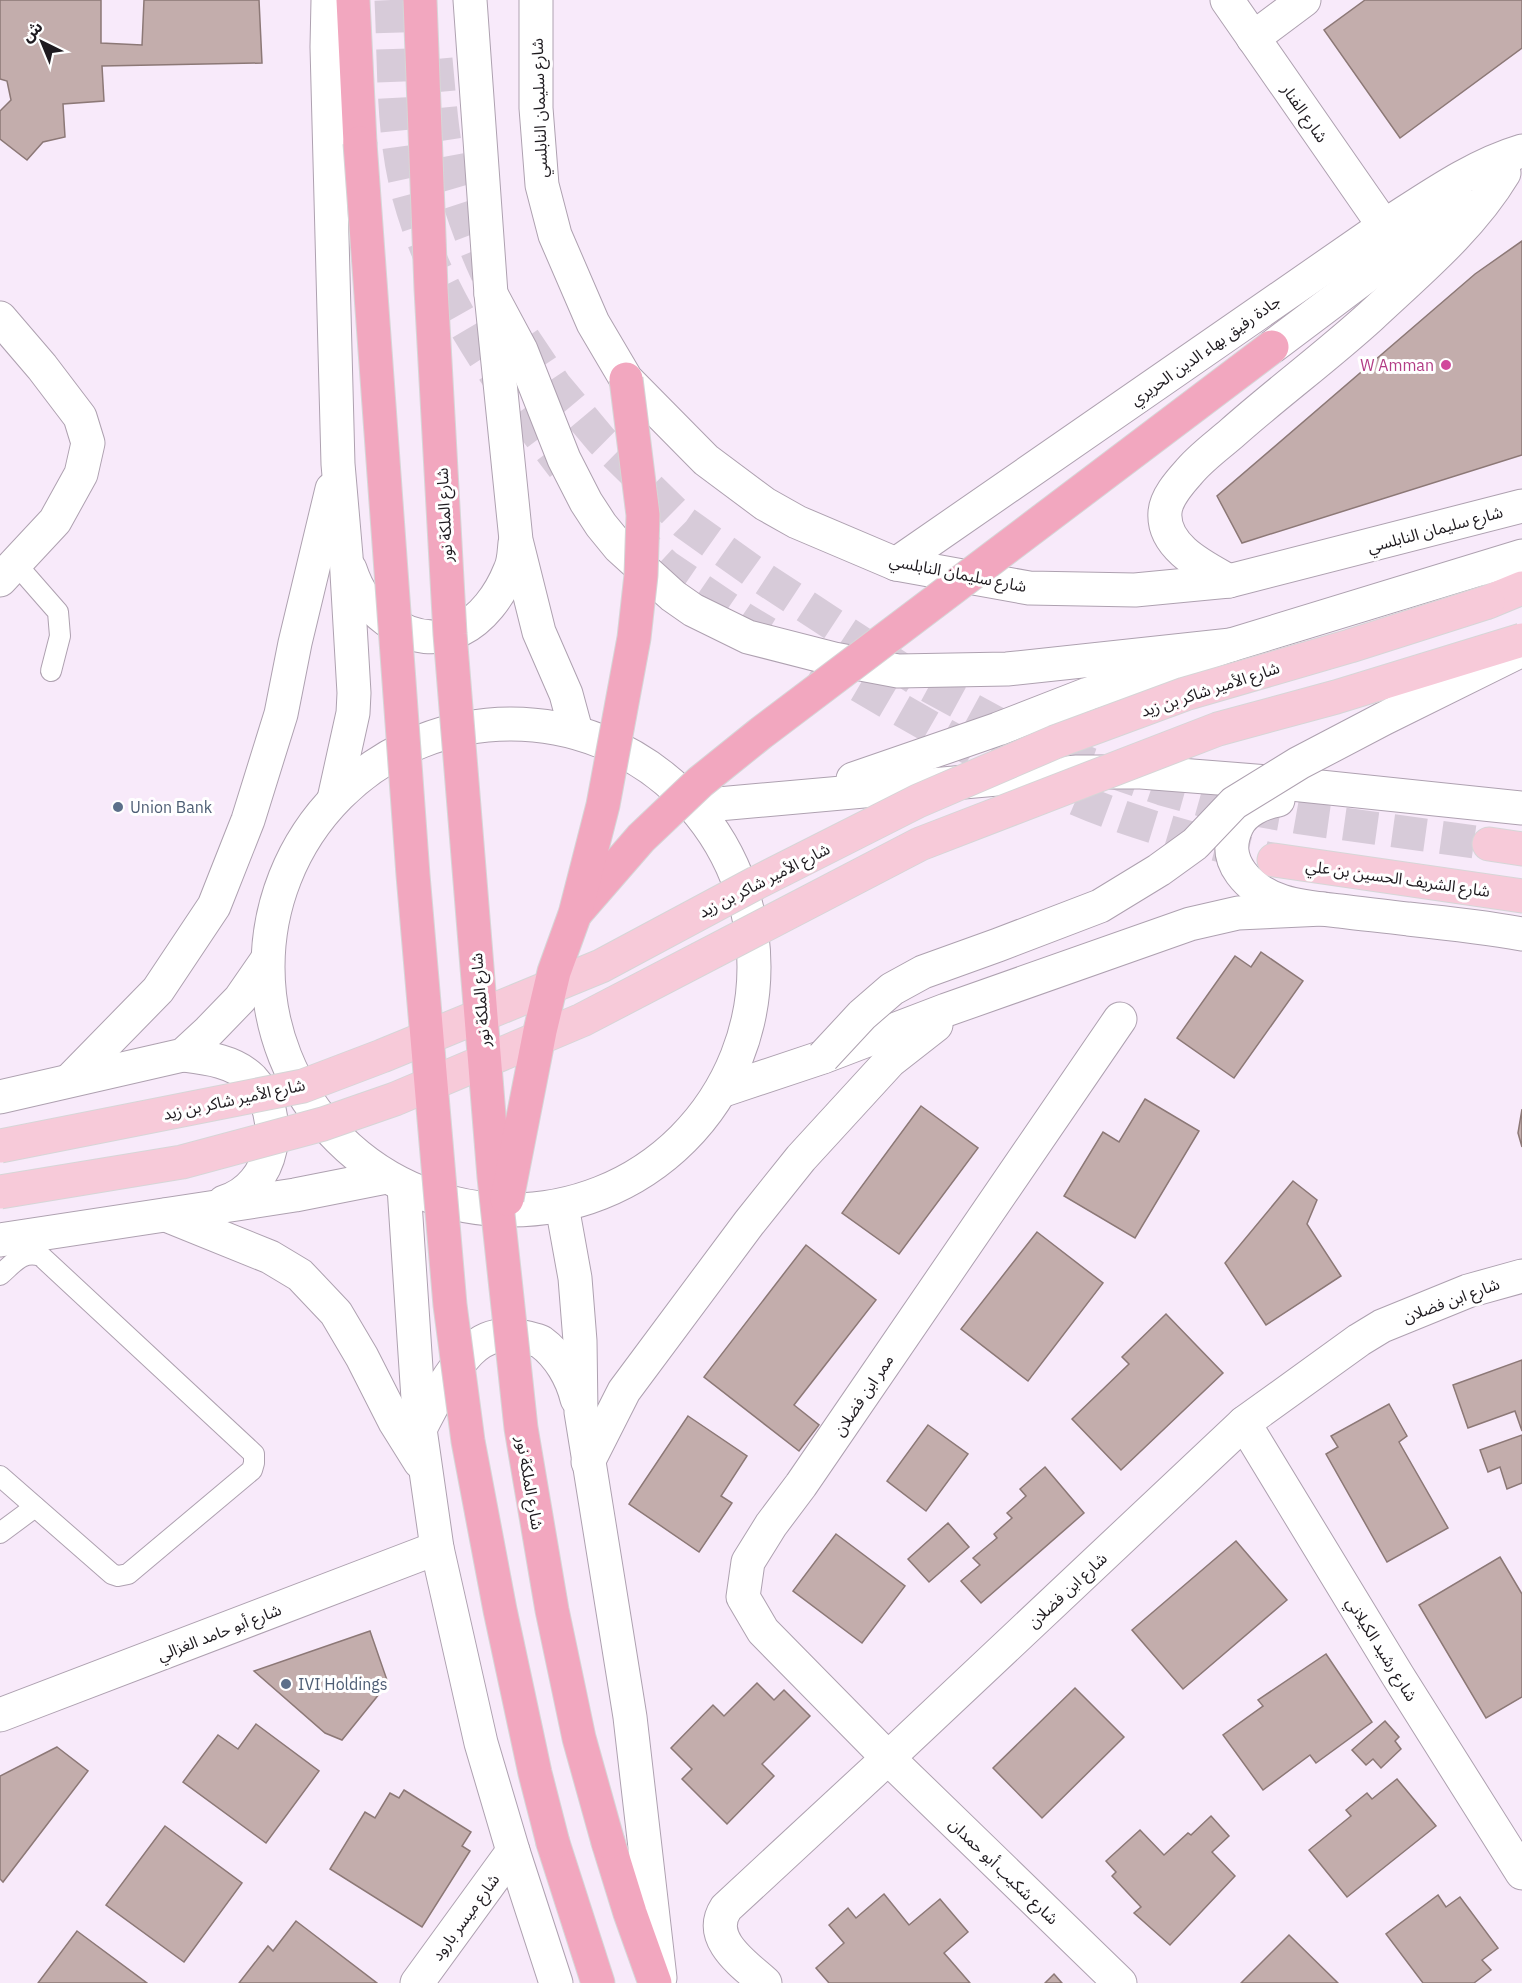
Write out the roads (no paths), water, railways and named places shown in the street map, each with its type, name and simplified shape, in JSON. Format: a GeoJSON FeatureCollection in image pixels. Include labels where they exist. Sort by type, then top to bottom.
{"type":"FeatureCollection","features":[{"type":"Feature","properties":{"kind":"highway"},"geometry":{"type":"LineString","coordinates":[[353,0],[360,143],[413,875],[450,1305],[468,1442],[500,1610],[535,1773],[553,1843],[598,1983]]}},
{"type":"Feature","properties":{"kind":"highway","name":"شارع الملكة نور"},"geometry":{"type":"LineString","coordinates":[[420,0],[431,289],[450,634],[500,1236],[521,1428],[552,1610],[579,1738],[630,1913],[655,1983]]}},
{"type":"Feature","properties":{"kind":"highway"},"geometry":{"type":"LineString","coordinates":[[575,914],[641,838],[709,775],[770,726],[1272,347]]}},
{"type":"Feature","properties":{"kind":"highway"},"geometry":{"type":"LineString","coordinates":[[500,1236],[540,1031],[554,972],[575,914],[603,805],[634,638],[641,575],[643,515],[626,379]]}},
{"type":"Feature","properties":{"kind":"main road"},"geometry":{"type":"LineString","coordinates":[[328,0],[327,47],[338,464],[354,693],[353,712],[334,799]]}},
{"type":"Feature","properties":{"kind":"main road"},"geometry":{"type":"LineString","coordinates":[[470,0],[491,294],[516,540],[539,632],[566,694],[576,730]]}},
{"type":"Feature","properties":{"kind":"main road","name":"شارع سليمان النابلسي"},"geometry":{"type":"LineString","coordinates":[[536,0],[536,108],[542,185],[555,235],[593,323],[626,379],[706,460],[765,504],[797,522],[896,564],[1029,588],[1135,590],[1229,581],[1522,506]]}},
{"type":"Feature","properties":{"kind":"main road","name":"شارع الفنار"},"geometry":{"type":"LineString","coordinates":[[1227,0],[1384,226]]}},
{"type":"Feature","properties":{"kind":"main road"},"geometry":{"type":"LineString","coordinates":[[1253,38],[1304,0]]}},
{"type":"Feature","properties":{"kind":"main road"},"geometry":{"type":"LineString","coordinates":[[1272,347],[1516,161]]}},
{"type":"Feature","properties":{"kind":"main road"},"geometry":{"type":"LineString","coordinates":[[1229,581],[1186,554],[1173,541],[1166,526],[1165,510],[1172,492],[1189,471],[1248,418],[1370,317],[1444,246],[1492,194],[1516,161]]}},
{"type":"Feature","properties":{"kind":"main road","name":"جادة رفيق بهاء الدين الحريري"},"geometry":{"type":"LineString","coordinates":[[896,564],[1384,226],[1486,164],[1516,161]]}},
{"type":"Feature","properties":{"kind":"main road"},"geometry":{"type":"LineString","coordinates":[[491,294],[521,350],[564,459],[586,502],[602,525],[620,547],[674,596],[693,610],[748,638],[834,659],[898,671],[1007,669],[1231,645]]}},
{"type":"Feature","properties":{"kind":"main road"},"geometry":{"type":"LineString","coordinates":[[0,318],[75,410],[91,443],[81,474],[55,521],[8,572]]}},
{"type":"Feature","properties":{"kind":"main road"},"geometry":{"type":"LineString","coordinates":[[70,1080],[158,990],[213,906],[248,820],[281,714],[295,643],[338,464]]}},
{"type":"Feature","properties":{"kind":"main road"},"geometry":{"type":"LineString","coordinates":[[346,556],[356,589],[375,611],[398,628],[423,638],[446,636],[472,624],[494,601],[510,571],[516,540]]}},
{"type":"Feature","properties":{"kind":"main road"},"geometry":{"type":"LineString","coordinates":[[803,796],[1231,645],[1522,556]]}},
{"type":"Feature","properties":{"kind":"main road","name":"شارع الأمير شاكر بن زيد"},"geometry":{"type":"LineString","coordinates":[[0,1146],[303,1086],[601,966],[756,883],[918,801],[1055,742],[1185,694],[1350,646],[1488,602],[1522,588]]}},
{"type":"Feature","properties":{"kind":"main road"},"geometry":{"type":"LineString","coordinates":[[0,1192],[182,1162],[323,1124],[395,1099],[582,1020],[920,844],[1218,729],[1336,697],[1522,640]]}},
{"type":"Feature","properties":{"kind":"main road"},"geometry":{"type":"LineString","coordinates":[[823,1057],[862,1015],[892,988],[923,972],[1100,906],[1159,870],[1195,844],[1234,803],[1299,763],[1383,718],[1522,650]]}},
{"type":"Feature","properties":{"kind":"main road"},"geometry":{"type":"LineString","coordinates":[[524,722],[576,730],[621,748],[661,773],[696,806],[736,870],[754,944],[749,1020],[721,1091],[691,1131],[653,1165],[609,1190],[562,1206],[522,1211],[481,1210],[441,1201],[395,1182],[335,1137],[297,1085],[273,1025],[267,960],[272,916],[285,873],[306,834],[334,799],[374,765],[421,740],[471,725],[524,722]]}},
{"type":"Feature","properties":{"kind":"main road"},"geometry":{"type":"LineString","coordinates":[[696,806],[1077,772],[1141,772],[1282,783],[1522,808]]}},
{"type":"Feature","properties":{"kind":"main road"},"geometry":{"type":"LineString","coordinates":[[1336,790],[1271,801],[1251,809],[1242,817],[1236,827],[1231,850],[1234,864],[1249,883],[1262,893],[1291,904],[1459,924],[1522,934]]}},
{"type":"Feature","properties":{"kind":"main road"},"geometry":{"type":"LineString","coordinates":[[1489,844],[1522,849]]}},
{"type":"Feature","properties":{"kind":"main road","name":"شارع الشريف الحسين بن علي"},"geometry":{"type":"LineString","coordinates":[[1274,860],[1522,896]]}},
{"type":"Feature","properties":{"kind":"main road"},"geometry":{"type":"LineString","coordinates":[[721,1091],[823,1057],[1190,924],[1238,913],[1323,909]]}},
{"type":"Feature","properties":{"kind":"main road"},"geometry":{"type":"LineString","coordinates":[[183,1055],[240,999],[267,960]]}},
{"type":"Feature","properties":{"kind":"main road"},"geometry":{"type":"LineString","coordinates":[[588,1462],[624,1391],[748,1223],[801,1158],[890,1060],[967,1003]]}},
{"type":"Feature","properties":{"kind":"main road","name":"ممر ابن فضلان"},"geometry":{"type":"LineString","coordinates":[[888,1758],[762,1631],[743,1597],[748,1562],[771,1525],[801,1485],[1120,1019]]}},
{"type":"Feature","properties":{"kind":"main road"},"geometry":{"type":"LineString","coordinates":[[0,1097],[183,1055],[228,1063],[252,1079],[268,1102],[274,1130],[269,1158],[255,1182],[232,1200],[205,1208]]}},
{"type":"Feature","properties":{"kind":"main road"},"geometry":{"type":"LineString","coordinates":[[0,1240],[205,1208],[395,1182]]}},
{"type":"Feature","properties":{"kind":"main road"},"geometry":{"type":"LineString","coordinates":[[395,1182],[420,1429],[437,1548],[481,1743],[556,1983]]}},
{"type":"Feature","properties":{"kind":"main road"},"geometry":{"type":"LineString","coordinates":[[562,1206],[575,1278],[580,1341],[581,1413]]}},
{"type":"Feature","properties":{"kind":"main road"},"geometry":{"type":"LineString","coordinates":[[166,1215],[270,1257],[300,1275],[336,1313],[362,1357],[395,1422],[425,1470]]}},
{"type":"Feature","properties":{"kind":"main road","name":"شارع ابن فضلان"},"geometry":{"type":"LineString","coordinates":[[765,1983],[727,1948],[719,1925],[720,1916],[726,1908],[1244,1423],[1382,1326],[1468,1291],[1522,1276]]}},
{"type":"Feature","properties":{"kind":"main road"},"geometry":{"type":"LineString","coordinates":[[420,1429],[440,1391],[470,1352],[486,1338],[511,1334],[539,1341],[559,1360],[575,1389],[581,1413],[630,1717],[661,1983]]}},
{"type":"Feature","properties":{"kind":"main road","name":"شارع رشيد الكيلاني"},"geometry":{"type":"LineString","coordinates":[[1244,1423],[1398,1676],[1522,1873]]}},
{"type":"Feature","properties":{"kind":"main road","name":"شارع أبو حامد الغزالي"},"geometry":{"type":"LineString","coordinates":[[0,1714],[437,1548]]}},
{"type":"Feature","properties":{"kind":"main road","name":"شارع شكيب أبو حمدان"},"geometry":{"type":"LineString","coordinates":[[888,1758],[1120,1983]]}},
{"type":"Feature","properties":{"kind":"main road","name":"شارع ميسر بارود"},"geometry":{"type":"LineString","coordinates":[[417,1983],[513,1851]]}},
{"type":"Feature","properties":{"kind":"lane"},"geometry":{"type":"LineString","coordinates":[[8,572],[58,612],[60,636],[51,671]]}},
{"type":"Feature","properties":{"kind":"lane"},"geometry":{"type":"LineString","coordinates":[[0,1275],[23,1255],[31,1253],[41,1256],[254,1454],[255,1463],[252,1470],[128,1574],[118,1576],[112,1574],[0,1476]]}},
{"type":"Feature","properties":{"kind":"lane"},"geometry":{"type":"LineString","coordinates":[[0,1533],[35,1507]]}},
{"type":"Feature","properties":{"kind":"tunnel"},"geometry":{"type":"LineString","coordinates":[[391,0],[398,141],[406,186],[418,225],[432,263],[470,334],[515,402],[563,467]]}},
{"type":"Feature","properties":{"kind":"tunnel"},"geometry":{"type":"LineString","coordinates":[[436,59],[444,134],[452,178],[459,203],[487,274]]}},
{"type":"Feature","properties":{"kind":"tunnel"},"geometry":{"type":"LineString","coordinates":[[524,339],[555,385],[601,440],[685,523],[758,575],[921,682],[1013,732],[1090,764],[1205,801],[1301,818],[1489,844]]}},
{"type":"Feature","properties":{"kind":"tunnel"},"geometry":{"type":"LineString","coordinates":[[625,528],[666,566],[767,633]]}},
{"type":"Feature","properties":{"kind":"tunnel"},"geometry":{"type":"LineString","coordinates":[[817,661],[943,734],[1041,784],[1098,808],[1148,825],[1274,860]]}},
{"type":"Feature","properties":{"kind":"place","name":"W Amman"},"geometry":{"type":"Point","coordinates":[1446,365]}},
{"type":"Feature","properties":{"kind":"place","name":"Union Bank"},"geometry":{"type":"Point","coordinates":[118,807]}},
{"type":"Feature","properties":{"kind":"place","name":"IVI Holdings"},"geometry":{"type":"Point","coordinates":[286,1684]}}]}
